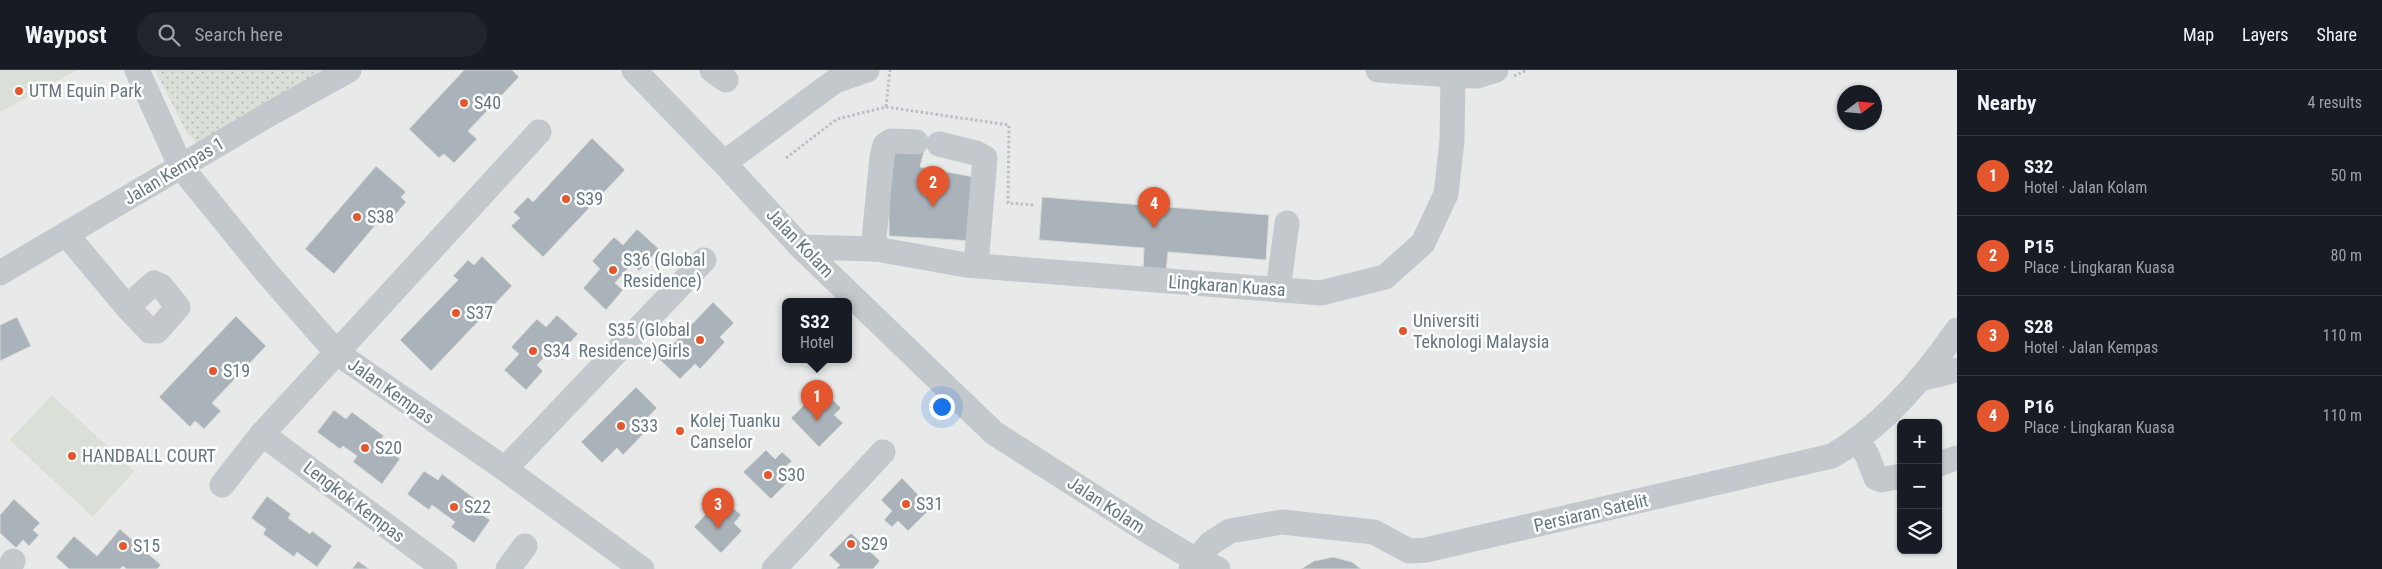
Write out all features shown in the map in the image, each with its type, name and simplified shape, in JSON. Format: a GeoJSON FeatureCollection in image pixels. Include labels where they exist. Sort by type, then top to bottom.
{"type":"FeatureCollection","features":[{"type":"Feature","properties":{"kind":"street","name":"Jalan Kempas"},"geometry":{"type":"LineString","coordinates":[[137,70],[181,167],[267,274],[337,354],[505,469],[642,569]]}},
{"type":"Feature","properties":{"kind":"street","name":"Jalan Kempas 1"},"geometry":{"type":"LineString","coordinates":[[0,273],[266,116],[349,70]]}},
{"type":"Feature","properties":{"kind":"street","name":"Jalan Kolam"},"geometry":{"type":"LineString","coordinates":[[634,70],[724,163],[801,247],[994,433],[1202,566]]}},
{"type":"Feature","properties":{"kind":"street"},"geometry":{"type":"LineString","coordinates":[[724,163],[775,125],[835,76],[867,70]]}},
{"type":"Feature","properties":{"kind":"street"},"geometry":{"type":"LineString","coordinates":[[1378,70],[1453,75],[1484,72]]}},
{"type":"Feature","properties":{"kind":"street","name":"Lingkaran Kuasa"},"geometry":{"type":"LineString","coordinates":[[801,247],[873,249],[976,266],[1321,293],[1386,276],[1423,242],[1446,194],[1452,141],[1453,75]]}},
{"type":"Feature","properties":{"kind":"street"},"geometry":{"type":"LineString","coordinates":[[222,485],[262,434],[539,132]]}},
{"type":"Feature","properties":{"kind":"street"},"geometry":{"type":"LineString","coordinates":[[873,249],[885,146],[891,142],[927,143],[976,153],[985,158],[976,266]]}},
{"type":"Feature","properties":{"kind":"street"},"geometry":{"type":"LineString","coordinates":[[1278,290],[1287,223]]}},
{"type":"Feature","properties":{"kind":"street"},"geometry":{"type":"LineString","coordinates":[[66,234],[127,307]]}},
{"type":"Feature","properties":{"kind":"street"},"geometry":{"type":"LineString","coordinates":[[505,469],[704,260]]}},
{"type":"Feature","properties":{"kind":"street","name":"Persiaran Satelit"},"geometry":{"type":"LineString","coordinates":[[1202,566],[1211,543],[1230,531],[1282,522],[1374,532],[1409,551],[1426,550],[1826,458],[1839,453],[1857,440],[1920,379],[1957,330]]}},
{"type":"Feature","properties":{"kind":"street"},"geometry":{"type":"LineString","coordinates":[[1920,379],[1957,370]]}},
{"type":"Feature","properties":{"kind":"street","name":"Lengkok Kempas"},"geometry":{"type":"LineString","coordinates":[[262,434],[445,569]]}},
{"type":"Feature","properties":{"kind":"street"},"geometry":{"type":"LineString","coordinates":[[1857,440],[1867,455],[1876,478],[1881,480],[1897,477]]}},
{"type":"Feature","properties":{"kind":"street"},"geometry":{"type":"LineString","coordinates":[[774,569],[883,452]]}},
{"type":"Feature","properties":{"kind":"street"},"geometry":{"type":"LineString","coordinates":[[1942,463],[1957,458]]}},
{"type":"Feature","properties":{"kind":"street"},"geometry":{"type":"LineString","coordinates":[[508,569],[525,546]]}},
{"type":"Feature","properties":{"kind":"path"},"geometry":{"type":"LineString","coordinates":[[786,158],[837,119],[886,107],[890,70]]}},
{"type":"Feature","properties":{"kind":"shaded area","name":"Universiti Teknologi Malaysia"},"geometry":{"type":"Polygon","coordinates":[[[0,70],[1957,70],[1957,569],[0,569],[0,70]]]}},
{"type":"Feature","properties":{"kind":"shaded area","name":"UTM Equin Park"},"geometry":{"type":"Polygon","coordinates":[[[0,70],[77,70],[0,112],[0,70]]]}},
{"type":"Feature","properties":{"kind":"shaded area"},"geometry":{"type":"Polygon","coordinates":[[[155,70],[324,70],[198,144],[187,133],[155,70]]]}},
{"type":"Feature","properties":{"kind":"shaded area","name":"HANDBALL COURT"},"geometry":{"type":"Polygon","coordinates":[[[52,395],[134,471],[93,517],[10,440],[52,395]]]}},
{"type":"Feature","properties":{"kind":"building","name":"S40"},"geometry":{"type":"Polygon","coordinates":[[[464,70],[512,70],[519,77],[468,131],[477,139],[454,163],[444,154],[439,158],[409,129],[464,70]]]}},
{"type":"Feature","properties":{"kind":"building","name":"S39"},"geometry":{"type":"Polygon","coordinates":[[[592,138],[625,170],[543,257],[511,226],[520,218],[513,212],[528,197],[533,202],[592,138]]]}},
{"type":"Feature","properties":{"kind":"building"},"geometry":{"type":"Polygon","coordinates":[[[889,146],[925,147],[920,167],[980,178],[974,241],[889,236],[889,146]]]}},
{"type":"Feature","properties":{"kind":"building","name":"S38"},"geometry":{"type":"Polygon","coordinates":[[[376,166],[406,192],[401,197],[406,202],[391,220],[384,215],[334,274],[305,249],[376,166]]]}},
{"type":"Feature","properties":{"kind":"building"},"geometry":{"type":"Polygon","coordinates":[[[1042,197],[1269,215],[1266,260],[1168,252],[1166,272],[1143,270],[1144,248],[1039,240],[1042,197]]]}},
{"type":"Feature","properties":{"kind":"building","name":"S36 (Global Residence)"},"geometry":{"type":"Polygon","coordinates":[[[637,229],[659,249],[639,271],[632,264],[615,283],[623,290],[606,310],[583,288],[600,269],[592,261],[614,237],[623,245],[637,229]]]}},
{"type":"Feature","properties":{"kind":"building","name":"S37"},"geometry":{"type":"Polygon","coordinates":[[[482,256],[512,286],[431,371],[400,340],[458,280],[453,276],[468,260],[474,265],[482,256]]]}},
{"type":"Feature","properties":{"kind":"building","name":"S35 (Global Residence)Girls"},"geometry":{"type":"Polygon","coordinates":[[[713,302],[734,323],[720,337],[725,342],[700,369],[695,364],[680,379],[659,359],[713,302]]]}},
{"type":"Feature","properties":{"kind":"building","name":"S34"},"geometry":{"type":"Polygon","coordinates":[[[557,315],[578,334],[559,355],[552,349],[537,365],[543,371],[526,390],[504,370],[519,354],[511,347],[537,319],[546,327],[557,315]]]}},
{"type":"Feature","properties":{"kind":"building","name":"S19"},"geometry":{"type":"Polygon","coordinates":[[[236,316],[266,346],[212,403],[221,411],[204,429],[195,421],[190,427],[159,397],[236,316]]]}},
{"type":"Feature","properties":{"kind":"building"},"geometry":{"type":"Polygon","coordinates":[[[17,317],[31,346],[0,361],[0,325],[17,317]]]}},
{"type":"Feature","properties":{"kind":"building","name":"S33"},"geometry":{"type":"Polygon","coordinates":[[[636,387],[657,408],[642,423],[648,429],[623,455],[617,448],[602,463],[581,442],[636,387]]]}},
{"type":"Feature","properties":{"kind":"building"},"geometry":{"type":"Polygon","coordinates":[[[816,393],[826,403],[831,398],[841,408],[834,415],[843,423],[819,447],[791,418],[816,393]]]}},
{"type":"Feature","properties":{"kind":"building","name":"S20"},"geometry":{"type":"Polygon","coordinates":[[[334,410],[346,419],[352,412],[384,436],[378,443],[400,459],[382,484],[353,462],[357,456],[343,446],[340,449],[317,432],[334,410]]]}},
{"type":"Feature","properties":{"kind":"building","name":"S30"},"geometry":{"type":"Polygon","coordinates":[[[766,450],[775,459],[782,452],[792,461],[784,468],[793,477],[771,499],[743,472],[766,450]]]}},
{"type":"Feature","properties":{"kind":"building","name":"S22"},"geometry":{"type":"Polygon","coordinates":[[[424,471],[438,480],[442,474],[474,498],[469,505],[490,520],[474,543],[451,527],[455,522],[432,505],[429,510],[407,494],[424,471]]]}},
{"type":"Feature","properties":{"kind":"building","name":"S31"},"geometry":{"type":"Polygon","coordinates":[[[902,478],[931,508],[908,531],[898,521],[892,527],[884,520],[892,511],[881,500],[902,478]]]}},
{"type":"Feature","properties":{"kind":"building"},"geometry":{"type":"Polygon","coordinates":[[[267,496],[291,514],[288,518],[310,534],[312,531],[332,546],[317,567],[297,552],[294,557],[263,534],[266,529],[251,518],[267,496]]]}},
{"type":"Feature","properties":{"kind":"building"},"geometry":{"type":"Polygon","coordinates":[[[14,499],[40,523],[33,530],[39,535],[29,546],[23,540],[16,548],[0,533],[0,515],[14,499]]]}},
{"type":"Feature","properties":{"kind":"building"},"geometry":{"type":"Polygon","coordinates":[[[716,503],[726,512],[732,507],[741,515],[734,523],[742,531],[721,553],[694,527],[716,503]]]}},
{"type":"Feature","properties":{"kind":"building","name":"S15"},"geometry":{"type":"Polygon","coordinates":[[[120,529],[161,565],[157,569],[126,569],[123,566],[120,569],[69,569],[56,557],[74,536],[97,556],[120,529]]]}},
{"type":"Feature","properties":{"kind":"building","name":"S29"},"geometry":{"type":"Polygon","coordinates":[[[851,533],[880,561],[873,569],[836,569],[840,565],[829,555],[851,533]]]}},
{"type":"Feature","properties":{"kind":"building"},"geometry":{"type":"Polygon","coordinates":[[[1333,557],[1352,562],[1361,569],[1301,569],[1314,561],[1333,557]]]}},
{"type":"Feature","properties":{"kind":"building"},"geometry":{"type":"Polygon","coordinates":[[[358,561],[369,569],[352,569],[358,561]]]}},
{"type":"Feature","properties":{"kind":"place","name":"UTM Equin Park"},"geometry":{"type":"Point","coordinates":[19,91]}},
{"type":"Feature","properties":{"kind":"place","name":"S40"},"geometry":{"type":"Point","coordinates":[464,103]}},
{"type":"Feature","properties":{"kind":"place","name":"S39"},"geometry":{"type":"Point","coordinates":[566,199]}},
{"type":"Feature","properties":{"kind":"place","name":"P15"},"geometry":{"type":"Point","coordinates":[933,207]}},
{"type":"Feature","properties":{"kind":"place","name":"S38"},"geometry":{"type":"Point","coordinates":[357,217]}},
{"type":"Feature","properties":{"kind":"place","name":"P16"},"geometry":{"type":"Point","coordinates":[1154,228]}},
{"type":"Feature","properties":{"kind":"place","name":"S36 (Global Residence)"},"geometry":{"type":"Point","coordinates":[613,270]}},
{"type":"Feature","properties":{"kind":"place","name":"S37"},"geometry":{"type":"Point","coordinates":[456,313]}},
{"type":"Feature","properties":{"kind":"place","name":"Universiti Teknologi Malaysia"},"geometry":{"type":"Point","coordinates":[1403,331]}},
{"type":"Feature","properties":{"kind":"place","name":"S35 (Global Residence)Girls"},"geometry":{"type":"Point","coordinates":[700,340]}},
{"type":"Feature","properties":{"kind":"place","name":"S34"},"geometry":{"type":"Point","coordinates":[533,351]}},
{"type":"Feature","properties":{"kind":"place","name":"S19"},"geometry":{"type":"Point","coordinates":[213,371]}},
{"type":"Feature","properties":{"kind":"place","name":"S32"},"geometry":{"type":"Point","coordinates":[817,421]}},
{"type":"Feature","properties":{"kind":"place","name":"S33"},"geometry":{"type":"Point","coordinates":[621,426]}},
{"type":"Feature","properties":{"kind":"place","name":"Kolej Tuanku Canselor"},"geometry":{"type":"Point","coordinates":[680,431]}},
{"type":"Feature","properties":{"kind":"place","name":"S20"},"geometry":{"type":"Point","coordinates":[365,448]}},
{"type":"Feature","properties":{"kind":"place","name":"HANDBALL COURT"},"geometry":{"type":"Point","coordinates":[72,456]}},
{"type":"Feature","properties":{"kind":"place","name":"S30"},"geometry":{"type":"Point","coordinates":[768,475]}},
{"type":"Feature","properties":{"kind":"place","name":"S31"},"geometry":{"type":"Point","coordinates":[906,504]}},
{"type":"Feature","properties":{"kind":"place","name":"S22"},"geometry":{"type":"Point","coordinates":[454,507]}},
{"type":"Feature","properties":{"kind":"place","name":"S28"},"geometry":{"type":"Point","coordinates":[718,529]}},
{"type":"Feature","properties":{"kind":"place","name":"S29"},"geometry":{"type":"Point","coordinates":[851,544]}},
{"type":"Feature","properties":{"kind":"place","name":"S15"},"geometry":{"type":"Point","coordinates":[123,546]}}]}
